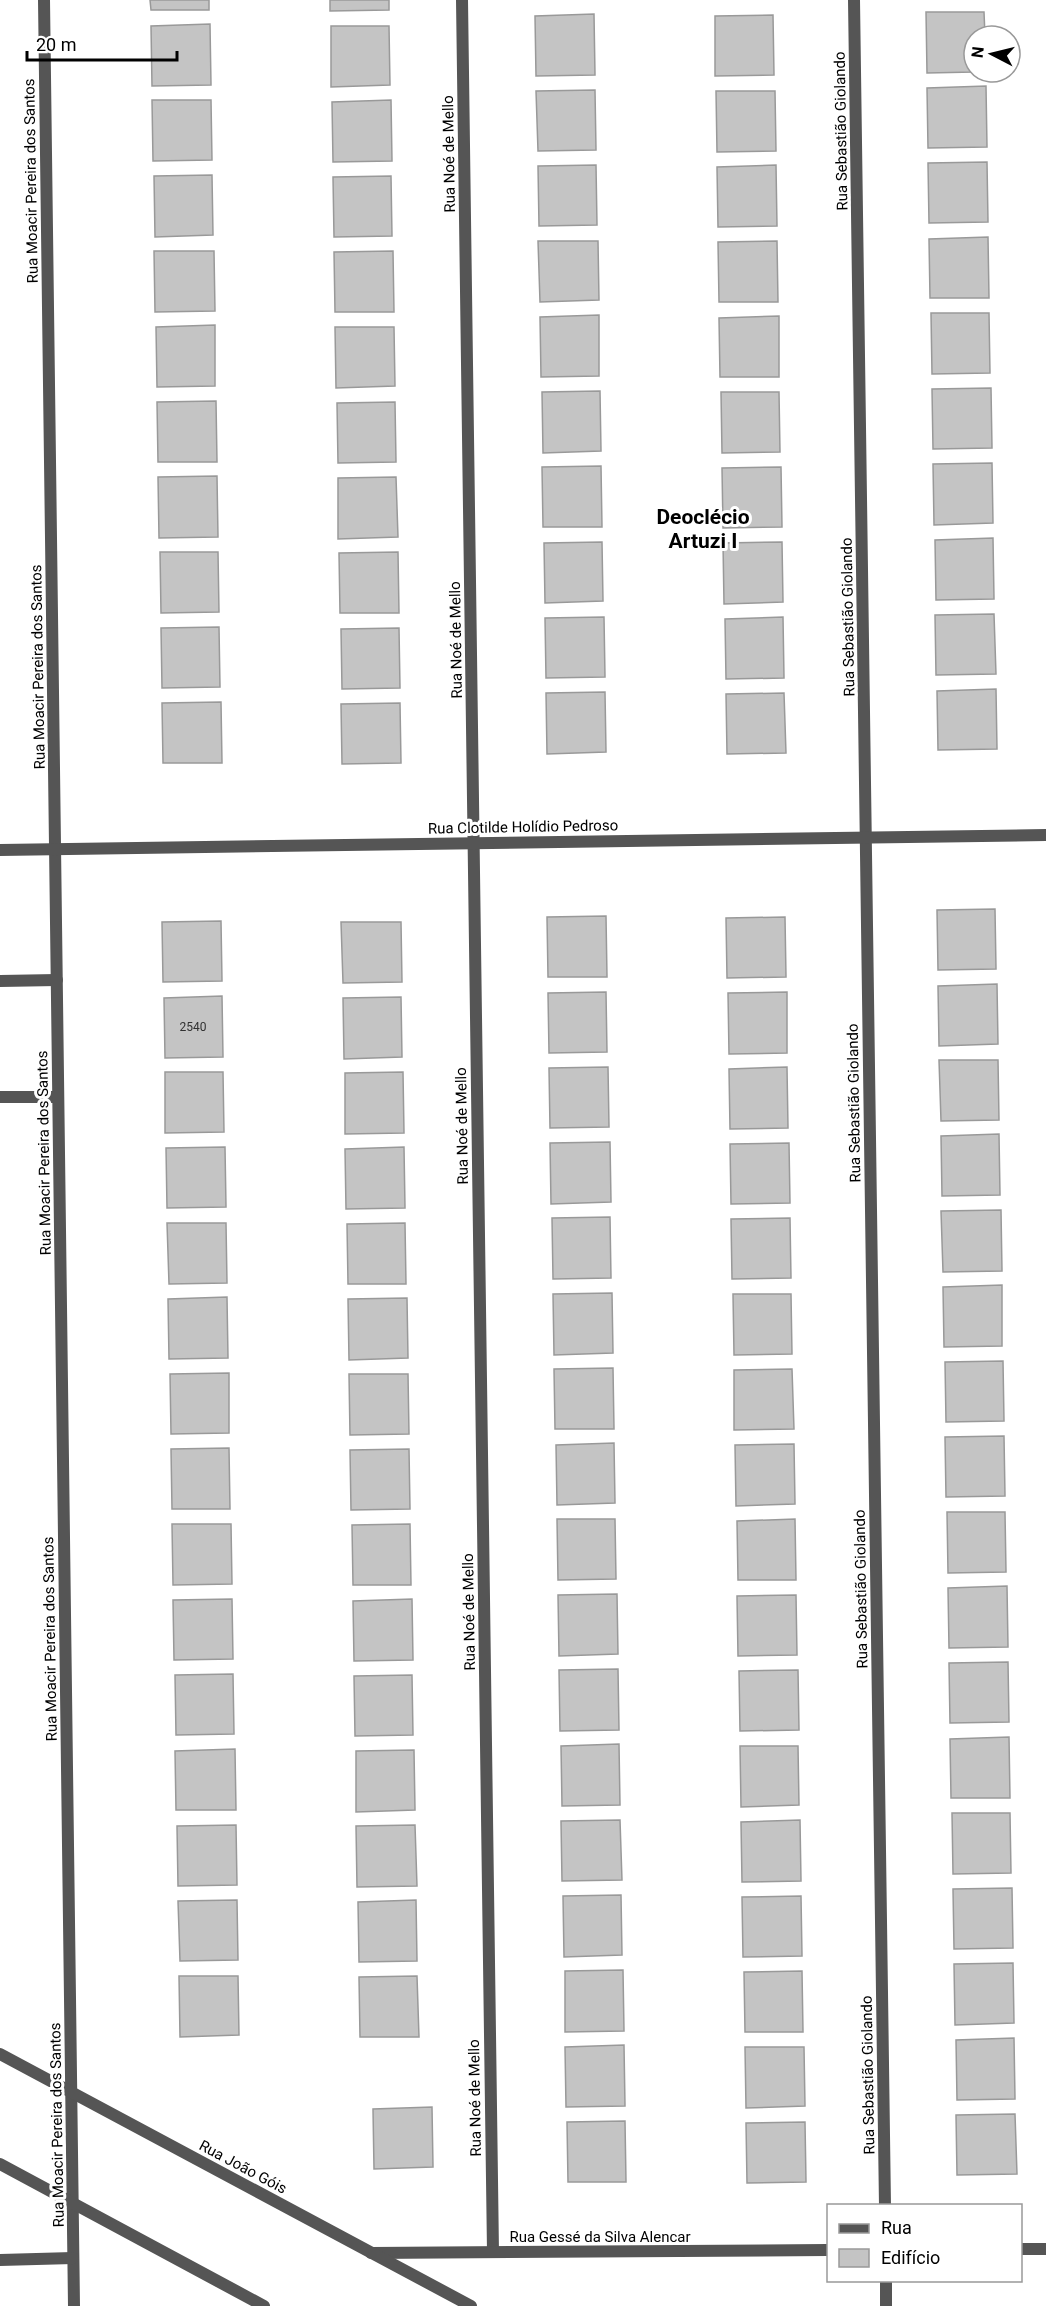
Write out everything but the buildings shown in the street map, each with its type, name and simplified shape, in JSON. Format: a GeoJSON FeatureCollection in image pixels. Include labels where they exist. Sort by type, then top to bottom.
{"type":"FeatureCollection","features":[{"type":"Feature","properties":{"kind":"street","name":"Rua Moacir Pereira dos Santos"},"geometry":{"type":"LineString","coordinates":[[44,0],[74,2306]]}},
{"type":"Feature","properties":{"kind":"street","name":"Rua Noé de Mello"},"geometry":{"type":"LineString","coordinates":[[462,0],[493,2252]]}},
{"type":"Feature","properties":{"kind":"street","name":"Rua Sebastião Giolando"},"geometry":{"type":"LineString","coordinates":[[854,0],[885,2204]]}},
{"type":"Feature","properties":{"kind":"street","name":"Rua Clotilde Holídio Pedroso"},"geometry":{"type":"LineString","coordinates":[[0,850],[1046,835]]}},
{"type":"Feature","properties":{"kind":"street"},"geometry":{"type":"LineString","coordinates":[[0,981],[57,980]]}},
{"type":"Feature","properties":{"kind":"street"},"geometry":{"type":"LineString","coordinates":[[0,1097],[58,1096]]}},
{"type":"Feature","properties":{"kind":"street","name":"Rua João Góis"},"geometry":{"type":"LineString","coordinates":[[0,2054],[471,2306]]}},
{"type":"Feature","properties":{"kind":"street"},"geometry":{"type":"LineString","coordinates":[[0,2164],[264,2306]]}},
{"type":"Feature","properties":{"kind":"street"},"geometry":{"type":"LineString","coordinates":[[1022,2249],[1046,2249]]}},
{"type":"Feature","properties":{"kind":"street","name":"Rua Gessé da Silva Alencar"},"geometry":{"type":"LineString","coordinates":[[371,2253],[827,2250]]}},
{"type":"Feature","properties":{"kind":"street"},"geometry":{"type":"LineString","coordinates":[[0,2260],[73,2258]]}},
{"type":"Feature","properties":{"kind":"street"},"geometry":{"type":"LineString","coordinates":[[886,2282],[886,2306]]}},
{"type":"Feature","properties":{"kind":"district","name":"Deoclécio Artuzi I"},"geometry":{"type":"Point","coordinates":[703,529]}}]}
